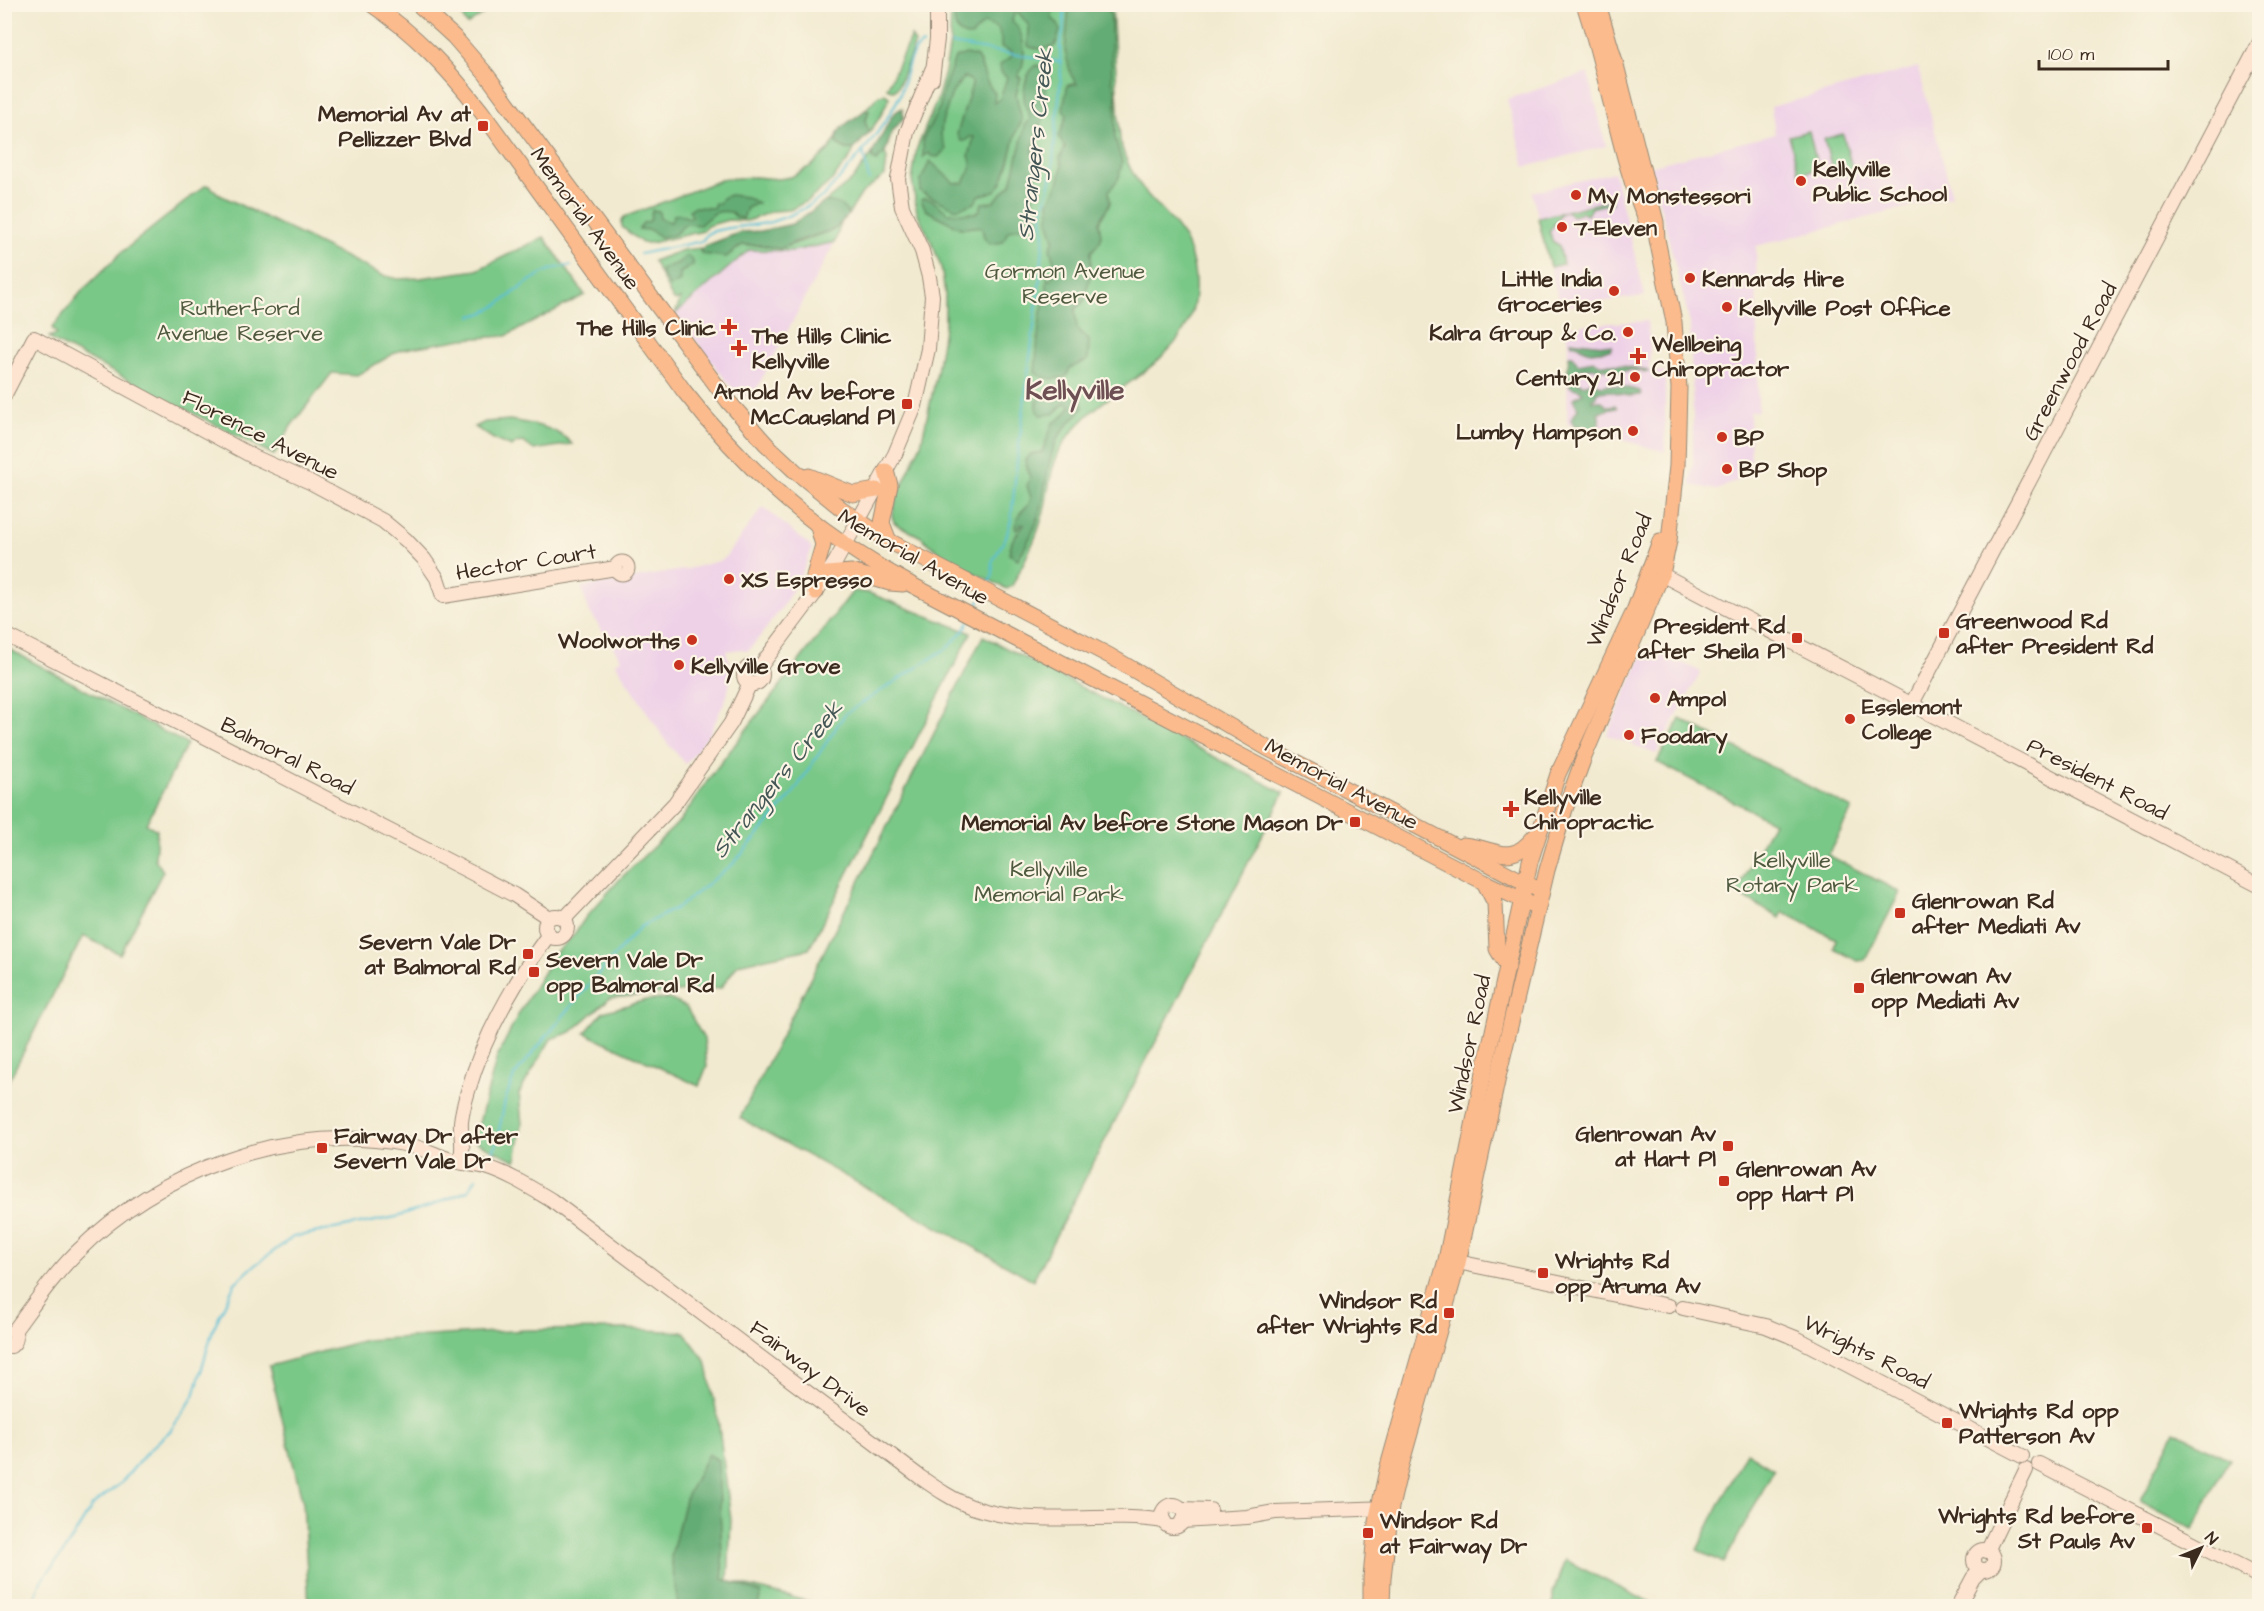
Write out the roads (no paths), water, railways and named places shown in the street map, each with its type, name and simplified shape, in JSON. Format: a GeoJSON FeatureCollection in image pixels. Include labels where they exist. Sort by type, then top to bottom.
{"type":"FeatureCollection","features":[{"type":"Feature","properties":{"kind":"main road","name":"Memorial Avenue"},"geometry":{"type":"LineString","coordinates":[[371,4],[405,30],[450,73],[712,426],[759,476],[818,526],[912,585],[961,611],[1484,882],[1537,907]]}},
{"type":"Feature","properties":{"kind":"main road","name":"Memorial Avenue"},"geometry":{"type":"LineString","coordinates":[[418,4],[454,36],[482,68],[717,389],[759,436],[795,471],[859,521],[889,541],[1150,678],[1267,748],[1541,891]]}},
{"type":"Feature","properties":{"kind":"main road","name":"Windsor Road"},"geometry":{"type":"LineString","coordinates":[[1584,4],[1601,59],[1630,172],[1648,225],[1657,239]]}},
{"type":"Feature","properties":{"kind":"main road","name":"Windsor Road"},"geometry":{"type":"LineString","coordinates":[[1382,1606],[1387,1470],[1452,1261],[1541,891],[1572,788],[1669,541],[1677,466],[1678,377],[1671,304],[1657,239],[1656,222],[1598,4]]}},
{"type":"Feature","properties":{"kind":"main road"},"geometry":{"type":"LineString","coordinates":[[795,471],[853,494],[876,490]]}},
{"type":"Feature","properties":{"kind":"main road"},"geometry":{"type":"LineString","coordinates":[[886,471],[890,485],[882,523],[889,541]]}},
{"type":"Feature","properties":{"kind":"main road"},"geometry":{"type":"LineString","coordinates":[[816,592],[814,576],[823,545],[818,526]]}},
{"type":"Feature","properties":{"kind":"main road"},"geometry":{"type":"LineString","coordinates":[[827,574],[851,572],[890,583],[912,585]]}},
{"type":"Feature","properties":{"kind":"main road","name":"Windsor Road"},"geometry":{"type":"LineString","coordinates":[[1452,1261],[1481,1086],[1538,832],[1569,747],[1634,611],[1656,572]]}},
{"type":"Feature","properties":{"kind":"main road"},"geometry":{"type":"LineString","coordinates":[[1451,844],[1515,854],[1525,849],[1538,832]]}},
{"type":"Feature","properties":{"kind":"main road"},"geometry":{"type":"LineString","coordinates":[[1484,882],[1495,903],[1497,950],[1508,967]]}},
{"type":"Feature","properties":{"kind":"main road","name":"Windsor Road"},"geometry":{"type":"LineString","coordinates":[[1371,1606],[1371,1578],[1385,1508]]}},
{"type":"Feature","properties":{"kind":"street"},"geometry":{"type":"LineString","coordinates":[[556,919],[567,927],[563,935],[554,937],[545,928],[675,803],[731,723],[750,683],[756,684],[762,678],[759,668],[816,592],[859,521],[902,439],[915,406],[928,349],[932,296],[928,269],[919,243],[905,216],[899,196],[898,169],[905,143],[925,110],[932,83],[937,39],[937,4]]}},
{"type":"Feature","properties":{"kind":"street","name":"Greenwood Road"},"geometry":{"type":"LineString","coordinates":[[1912,702],[2259,42]]}},
{"type":"Feature","properties":{"kind":"street","name":"Florence Avenue"},"geometry":{"type":"LineString","coordinates":[[4,396],[34,338],[254,457],[310,482],[383,521],[424,559],[437,578],[443,596]]}},
{"type":"Feature","properties":{"kind":"street","name":"Hector Court"},"geometry":{"type":"LineString","coordinates":[[443,596],[616,568]]}},
{"type":"Feature","properties":{"kind":"street","name":"President Road"},"geometry":{"type":"LineString","coordinates":[[1656,572],[1912,702],[2259,886]]}},
{"type":"Feature","properties":{"kind":"street","name":"Balmoral Road"},"geometry":{"type":"LineString","coordinates":[[4,634],[470,872],[556,919]]}},
{"type":"Feature","properties":{"kind":"street"},"geometry":{"type":"LineString","coordinates":[[454,1152],[468,1090],[485,1044],[509,997],[549,934]]}},
{"type":"Feature","properties":{"kind":"street","name":"Fairway Drive"},"geometry":{"type":"LineString","coordinates":[[5,1347],[15,1342],[16,1336],[9,1330],[84,1246],[115,1220],[155,1192],[230,1159],[300,1143],[337,1139],[369,1140],[454,1152],[534,1190],[569,1212],[911,1470],[952,1497],[983,1510],[1017,1517],[1066,1519],[1164,1516],[1172,1505],[1182,1515],[1246,1509],[1275,1512],[1385,1508]]}},
{"type":"Feature","properties":{"kind":"street","name":"Wrights Road"},"geometry":{"type":"LineString","coordinates":[[1452,1261],[1766,1326],[1798,1339],[2022,1456]]}},
{"type":"Feature","properties":{"kind":"street"},"geometry":{"type":"LineString","coordinates":[[2028,1452],[2035,1453],[2039,1458],[2039,1464],[2034,1470],[2026,1470],[2021,1464],[2022,1456],[2028,1452]]}},
{"type":"Feature","properties":{"kind":"street"},"geometry":{"type":"LineString","coordinates":[[2039,1464],[2259,1577]]}},
{"type":"Feature","properties":{"kind":"street"},"geometry":{"type":"LineString","coordinates":[[1958,1606],[1973,1578],[1981,1570],[1986,1570],[1993,1565],[1993,1557],[1987,1551],[2026,1470]]}},
{"type":"Feature","properties":{"kind":"waterway","name":"Strangers Creek"},"geometry":{"type":"LineString","coordinates":[[987,587],[993,574],[992,562],[1006,537],[1011,520],[1040,279],[1044,236],[1042,214],[1051,180],[1061,78],[1060,44],[1065,4]]}},
{"type":"Feature","properties":{"kind":"waterway"},"geometry":{"type":"LineString","coordinates":[[640,254],[702,241],[707,234],[719,230],[771,222],[796,212],[820,198],[833,186],[877,133],[899,97],[913,54],[923,44]]}},
{"type":"Feature","properties":{"kind":"waterway"},"geometry":{"type":"LineString","coordinates":[[951,44],[1061,62]]}},
{"type":"Feature","properties":{"kind":"waterway"},"geometry":{"type":"LineString","coordinates":[[863,151],[869,180]]}},
{"type":"Feature","properties":{"kind":"waterway"},"geometry":{"type":"LineString","coordinates":[[471,316],[483,313],[495,306],[542,273],[571,266]]}},
{"type":"Feature","properties":{"kind":"waterway","name":"Strangers Creek"},"geometry":{"type":"LineString","coordinates":[[975,610],[982,597]]}},
{"type":"Feature","properties":{"kind":"waterway","name":"Strangers Creek"},"geometry":{"type":"LineString","coordinates":[[491,1155],[496,1145],[505,1101],[514,1076],[591,982],[640,927],[680,906],[734,863],[792,795],[845,714],[947,648],[965,629],[969,621]]}},
{"type":"Feature","properties":{"kind":"waterway","name":"Strangers Creek"},"geometry":{"type":"LineString","coordinates":[[32,1606],[41,1581],[63,1553],[93,1505],[121,1483],[149,1450],[171,1430],[194,1396],[213,1329],[235,1283],[293,1237],[396,1217],[428,1207],[468,1191],[476,1178]]}},
{"type":"Feature","properties":{"kind":"place","name":"Memorial Av at Pellizzer Blvd"},"geometry":{"type":"Point","coordinates":[483,126]}},
{"type":"Feature","properties":{"kind":"place","name":"Kellyville Public School"},"geometry":{"type":"Point","coordinates":[1801,181]}},
{"type":"Feature","properties":{"kind":"place","name":"My Monstessori"},"geometry":{"type":"Point","coordinates":[1576,195]}},
{"type":"Feature","properties":{"kind":"place","name":"7-Eleven"},"geometry":{"type":"Point","coordinates":[1562,227]}},
{"type":"Feature","properties":{"kind":"place","name":"Kennards Hire"},"geometry":{"type":"Point","coordinates":[1690,278]}},
{"type":"Feature","properties":{"kind":"place","name":"Little India Groceries"},"geometry":{"type":"Point","coordinates":[1614,291]}},
{"type":"Feature","properties":{"kind":"place","name":"Kellyville Post Office"},"geometry":{"type":"Point","coordinates":[1727,307]}},
{"type":"Feature","properties":{"kind":"place","name":"The Hills Clinic"},"geometry":{"type":"Point","coordinates":[729,327]}},
{"type":"Feature","properties":{"kind":"place","name":"Kalra Group & Co."},"geometry":{"type":"Point","coordinates":[1628,332]}},
{"type":"Feature","properties":{"kind":"place","name":"The Hills Clinic Kellyville"},"geometry":{"type":"Point","coordinates":[739,348]}},
{"type":"Feature","properties":{"kind":"place","name":"Wellbeing Chiropractor"},"geometry":{"type":"Point","coordinates":[1638,356]}},
{"type":"Feature","properties":{"kind":"place","name":"Century 21"},"geometry":{"type":"Point","coordinates":[1635,377]}},
{"type":"Feature","properties":{"kind":"place","name":"Arnold Av before McCausland Pl"},"geometry":{"type":"Point","coordinates":[907,404]}},
{"type":"Feature","properties":{"kind":"place","name":"Lumby Hampson"},"geometry":{"type":"Point","coordinates":[1633,431]}},
{"type":"Feature","properties":{"kind":"place","name":"BP"},"geometry":{"type":"Point","coordinates":[1722,437]}},
{"type":"Feature","properties":{"kind":"place","name":"BP Shop"},"geometry":{"type":"Point","coordinates":[1727,469]}},
{"type":"Feature","properties":{"kind":"place","name":"XS Espresso"},"geometry":{"type":"Point","coordinates":[729,579]}},
{"type":"Feature","properties":{"kind":"place","name":"Greenwood Rd after President Rd"},"geometry":{"type":"Point","coordinates":[1944,633]}},
{"type":"Feature","properties":{"kind":"place","name":"President Rd after Sheila Pl"},"geometry":{"type":"Point","coordinates":[1797,638]}},
{"type":"Feature","properties":{"kind":"place","name":"Woolworths"},"geometry":{"type":"Point","coordinates":[692,640]}},
{"type":"Feature","properties":{"kind":"place","name":"Kellyville Grove"},"geometry":{"type":"Point","coordinates":[679,665]}},
{"type":"Feature","properties":{"kind":"place","name":"Ampol"},"geometry":{"type":"Point","coordinates":[1655,698]}},
{"type":"Feature","properties":{"kind":"place","name":"Esslemont College"},"geometry":{"type":"Point","coordinates":[1850,719]}},
{"type":"Feature","properties":{"kind":"place","name":"Foodary"},"geometry":{"type":"Point","coordinates":[1629,735]}},
{"type":"Feature","properties":{"kind":"place","name":"Kellyville Chiropractic"},"geometry":{"type":"Point","coordinates":[1511,809]}},
{"type":"Feature","properties":{"kind":"place","name":"Memorial Av before Stone Mason Dr"},"geometry":{"type":"Point","coordinates":[1355,822]}},
{"type":"Feature","properties":{"kind":"place","name":"Glenrowan Rd after Mediati Av"},"geometry":{"type":"Point","coordinates":[1900,913]}},
{"type":"Feature","properties":{"kind":"place","name":"Severn Vale Dr at Balmoral Rd"},"geometry":{"type":"Point","coordinates":[528,954]}},
{"type":"Feature","properties":{"kind":"place","name":"Severn Vale Dr opp Balmoral Rd"},"geometry":{"type":"Point","coordinates":[534,972]}},
{"type":"Feature","properties":{"kind":"place","name":"Glenrowan Av opp Mediati Av"},"geometry":{"type":"Point","coordinates":[1859,988]}},
{"type":"Feature","properties":{"kind":"place","name":"Glenrowan Av at Hart Pl"},"geometry":{"type":"Point","coordinates":[1728,1146]}},
{"type":"Feature","properties":{"kind":"place","name":"Fairway Dr after Severn Vale Dr"},"geometry":{"type":"Point","coordinates":[322,1148]}},
{"type":"Feature","properties":{"kind":"place","name":"Glenrowan Av opp Hart Pl"},"geometry":{"type":"Point","coordinates":[1724,1181]}},
{"type":"Feature","properties":{"kind":"place","name":"Wrights Rd opp Aruma Av"},"geometry":{"type":"Point","coordinates":[1543,1273]}},
{"type":"Feature","properties":{"kind":"place","name":"Windsor Rd after Wrights Rd"},"geometry":{"type":"Point","coordinates":[1449,1313]}},
{"type":"Feature","properties":{"kind":"place","name":"Wrights Rd opp Patterson Av"},"geometry":{"type":"Point","coordinates":[1947,1423]}},
{"type":"Feature","properties":{"kind":"place","name":"Wrights Rd before St Pauls Av"},"geometry":{"type":"Point","coordinates":[2147,1528]}},
{"type":"Feature","properties":{"kind":"place","name":"Windsor Rd at Fairway Dr"},"geometry":{"type":"Point","coordinates":[1368,1533]}},
{"type":"Feature","properties":{"kind":"district","name":"Kellyville"},"geometry":{"type":"Point","coordinates":[1075,389]}},
{"type":"Feature","properties":{"kind":"park label","name":"Gormon Avenue Reserve"},"geometry":{"type":"Point","coordinates":[1065,282]}},
{"type":"Feature","properties":{"kind":"park label","name":"Rutherford Avenue Reserve"},"geometry":{"type":"Point","coordinates":[240,320]}},
{"type":"Feature","properties":{"kind":"park label","name":"Kellyville Rotary Park"},"geometry":{"type":"Point","coordinates":[1792,872]}},
{"type":"Feature","properties":{"kind":"park label","name":"Kellyville Memorial Park"},"geometry":{"type":"Point","coordinates":[1049,880]}}]}
